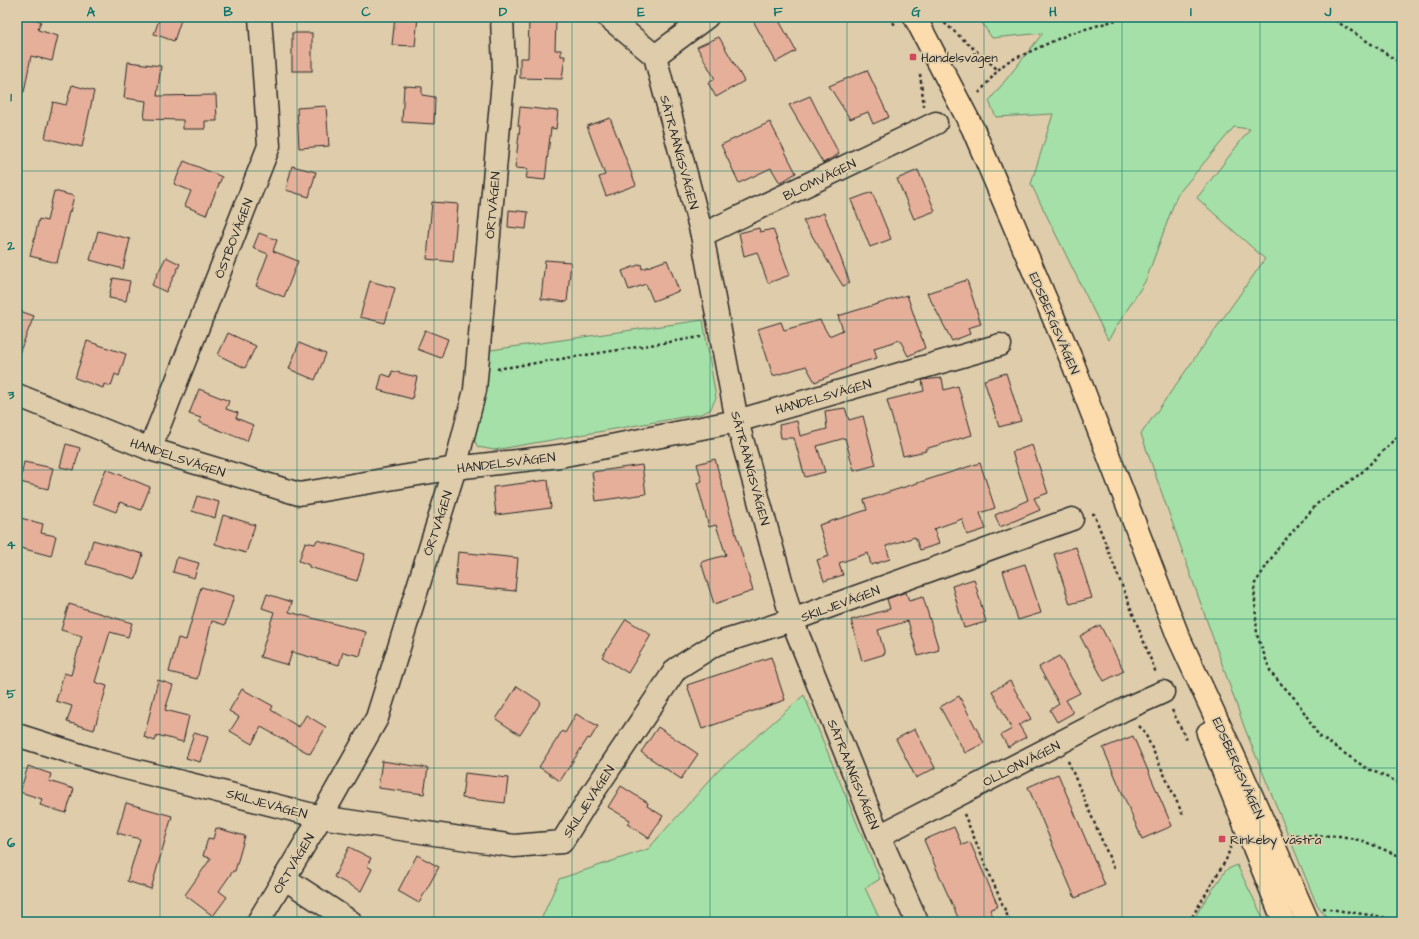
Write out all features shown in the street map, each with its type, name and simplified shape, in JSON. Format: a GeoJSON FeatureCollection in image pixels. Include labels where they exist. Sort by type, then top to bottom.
{"type":"FeatureCollection","features":[{"type":"Feature","properties":{"kind":"main road","name":"EDSBERGSVÄGEN"},"geometry":{"type":"LineString","coordinates":[[915,17],[973,129],[1069,353],[1178,636],[1239,767],[1308,922]]}},
{"type":"Feature","properties":{"kind":"main road","name":"EDSBERGSVÄGEN"},"geometry":{"type":"LineString","coordinates":[[1178,636],[1199,708],[1284,922]]}},
{"type":"Feature","properties":{"kind":"street","name":"ÖSTBOVÄGEN"},"geometry":{"type":"LineString","coordinates":[[150,449],[270,146],[260,17]]}},
{"type":"Feature","properties":{"kind":"street","name":"ÖRTVÄGEN"},"geometry":{"type":"LineString","coordinates":[[258,922],[377,718],[454,468],[475,390],[477,373],[504,70],[502,17]]}},
{"type":"Feature","properties":{"kind":"street"},"geometry":{"type":"LineString","coordinates":[[608,17],[655,56],[707,17]]}},
{"type":"Feature","properties":{"kind":"street","name":"SÄTRAÄNGSVÄGEN"},"geometry":{"type":"LineString","coordinates":[[655,56],[702,235],[737,421],[792,620],[879,836],[917,922]]}},
{"type":"Feature","properties":{"kind":"street","name":"BLOMVÄGEN"},"geometry":{"type":"LineString","coordinates":[[702,235],[932,125]]}},
{"type":"Feature","properties":{"kind":"street","name":"HANDELSVÄGEN"},"geometry":{"type":"LineString","coordinates":[[17,395],[150,449],[299,494],[454,468],[560,456],[737,421],[1000,346]]}},
{"type":"Feature","properties":{"kind":"street","name":"SKILJEVÄGEN"},"geometry":{"type":"LineString","coordinates":[[17,735],[102,762],[320,817],[514,846],[562,842],[588,800],[676,669],[716,644],[792,620],[1072,520]]}},
{"type":"Feature","properties":{"kind":"street","name":"OLLONVÄGEN"},"geometry":{"type":"LineString","coordinates":[[879,836],[1125,709],[1164,692]]}},
{"type":"Feature","properties":{"kind":"street"},"geometry":{"type":"LineString","coordinates":[[284,878],[351,922]]}},
{"type":"Feature","properties":{"kind":"path"},"geometry":{"type":"LineString","coordinates":[[890,17],[898,30]]}},
{"type":"Feature","properties":{"kind":"path"},"geometry":{"type":"LineString","coordinates":[[979,93],[998,70],[1007,62],[1069,34],[1126,17]]}},
{"type":"Feature","properties":{"kind":"path"},"geometry":{"type":"LineString","coordinates":[[1330,17],[1402,64]]}},
{"type":"Feature","properties":{"kind":"path"},"geometry":{"type":"LineString","coordinates":[[938,18],[998,70]]}},
{"type":"Feature","properties":{"kind":"path"},"geometry":{"type":"LineString","coordinates":[[920,71],[932,125]]}},
{"type":"Feature","properties":{"kind":"path"},"geometry":{"type":"LineString","coordinates":[[477,373],[721,334]]}},
{"type":"Feature","properties":{"kind":"path"},"geometry":{"type":"LineString","coordinates":[[1401,434],[1360,474],[1318,503],[1278,548],[1254,585],[1257,635],[1271,673],[1297,700],[1319,736],[1366,768],[1402,784]]}},
{"type":"Feature","properties":{"kind":"path"},"geometry":{"type":"LineString","coordinates":[[1072,520],[1094,514],[1164,692],[1190,746]]}},
{"type":"Feature","properties":{"kind":"path"},"geometry":{"type":"LineString","coordinates":[[1125,709],[1144,731],[1183,815]]}},
{"type":"Feature","properties":{"kind":"path"},"geometry":{"type":"LineString","coordinates":[[1060,743],[1115,871]]}},
{"type":"Feature","properties":{"kind":"path"},"geometry":{"type":"LineString","coordinates":[[956,796],[1010,922]]}},
{"type":"Feature","properties":{"kind":"path"},"geometry":{"type":"LineString","coordinates":[[1269,836],[1308,834],[1341,836],[1363,841],[1402,857]]}},
{"type":"Feature","properties":{"kind":"path"},"geometry":{"type":"LineString","coordinates":[[1189,922],[1226,860],[1233,842]]}},
{"type":"Feature","properties":{"kind":"path"},"geometry":{"type":"LineString","coordinates":[[1299,902],[1317,907],[1402,920]]}},
{"type":"Feature","properties":{"kind":"green space"},"geometry":{"type":"Polygon","coordinates":[[[978,17],[1402,17],[1402,922],[1330,922],[1316,903],[1245,729],[1141,434],[1265,259],[1197,198],[1250,129],[1234,127],[1177,195],[1146,280],[1108,340],[1031,184],[1053,114],[996,117],[989,101],[1043,33],[992,38],[978,17]]]}},
{"type":"Feature","properties":{"kind":"green space"},"geometry":{"type":"Polygon","coordinates":[[[703,320],[716,398],[710,410],[701,414],[494,450],[478,447],[473,438],[484,351],[703,320]]]}},
{"type":"Feature","properties":{"kind":"green space"},"geometry":{"type":"Polygon","coordinates":[[[804,695],[880,879],[865,888],[881,922],[540,922],[559,879],[648,849],[718,771],[804,695]]]}},
{"type":"Feature","properties":{"kind":"green space"},"geometry":{"type":"Polygon","coordinates":[[[1237,865],[1265,922],[1192,922],[1226,870],[1237,865]]]}},
{"type":"Feature","properties":{"kind":"building"},"geometry":{"type":"Polygon","coordinates":[[[17,17],[25,17],[41,21],[38,30],[58,36],[52,61],[31,56],[24,92],[17,91],[17,17]]]}},
{"type":"Feature","properties":{"kind":"building"},"geometry":{"type":"Polygon","coordinates":[[[160,17],[182,17],[174,41],[154,34],[160,17]]]}},
{"type":"Feature","properties":{"kind":"building"},"geometry":{"type":"Polygon","coordinates":[[[395,17],[418,17],[415,46],[392,45],[395,17]]]}},
{"type":"Feature","properties":{"kind":"building"},"geometry":{"type":"Polygon","coordinates":[[[751,17],[777,17],[796,51],[776,62],[751,17]]]}},
{"type":"Feature","properties":{"kind":"building"},"geometry":{"type":"Polygon","coordinates":[[[529,19],[556,19],[555,50],[561,50],[561,56],[565,56],[562,79],[520,78],[520,58],[528,58],[529,19]]]}},
{"type":"Feature","properties":{"kind":"building"},"geometry":{"type":"Polygon","coordinates":[[[292,33],[312,33],[312,71],[292,71],[292,33]]]}},
{"type":"Feature","properties":{"kind":"building"},"geometry":{"type":"Polygon","coordinates":[[[719,37],[744,81],[716,97],[708,83],[715,79],[697,47],[719,37]]]}},
{"type":"Feature","properties":{"kind":"building"},"geometry":{"type":"Polygon","coordinates":[[[128,62],[161,66],[157,96],[216,95],[217,121],[205,121],[205,129],[183,129],[183,120],[144,119],[146,101],[124,98],[128,62]]]}},
{"type":"Feature","properties":{"kind":"building"},"geometry":{"type":"Polygon","coordinates":[[[867,70],[889,117],[873,124],[868,112],[850,119],[829,86],[867,70]]]}},
{"type":"Feature","properties":{"kind":"building"},"geometry":{"type":"Polygon","coordinates":[[[72,85],[94,91],[82,147],[45,138],[53,102],[66,105],[72,85]]]}},
{"type":"Feature","properties":{"kind":"building"},"geometry":{"type":"Polygon","coordinates":[[[404,86],[422,87],[422,95],[435,97],[434,124],[402,122],[404,86]]]}},
{"type":"Feature","properties":{"kind":"building"},"geometry":{"type":"Polygon","coordinates":[[[810,96],[839,154],[823,163],[789,105],[810,96]]]}},
{"type":"Feature","properties":{"kind":"building"},"geometry":{"type":"Polygon","coordinates":[[[326,106],[329,146],[299,148],[297,108],[326,106]]]}},
{"type":"Feature","properties":{"kind":"building"},"geometry":{"type":"Polygon","coordinates":[[[520,107],[558,111],[556,129],[551,128],[545,180],[526,178],[528,169],[515,168],[520,126],[518,126],[520,107]]]}},
{"type":"Feature","properties":{"kind":"building"},"geometry":{"type":"Polygon","coordinates":[[[610,118],[636,185],[606,196],[599,177],[605,175],[587,126],[610,118]]]}},
{"type":"Feature","properties":{"kind":"building"},"geometry":{"type":"Polygon","coordinates":[[[770,122],[796,173],[780,183],[771,168],[739,183],[721,145],[770,122]]]}},
{"type":"Feature","properties":{"kind":"building"},"geometry":{"type":"Polygon","coordinates":[[[184,161],[222,177],[206,215],[185,206],[191,191],[174,184],[184,161]]]}},
{"type":"Feature","properties":{"kind":"building"},"geometry":{"type":"Polygon","coordinates":[[[292,166],[316,172],[309,197],[286,190],[292,166]]]}},
{"type":"Feature","properties":{"kind":"building"},"geometry":{"type":"Polygon","coordinates":[[[918,170],[935,211],[914,219],[897,179],[918,170]]]}},
{"type":"Feature","properties":{"kind":"building"},"geometry":{"type":"Polygon","coordinates":[[[54,191],[74,196],[57,263],[30,256],[39,219],[47,221],[54,191]]]}},
{"type":"Feature","properties":{"kind":"building"},"geometry":{"type":"Polygon","coordinates":[[[872,192],[891,239],[870,247],[851,200],[872,192]]]}},
{"type":"Feature","properties":{"kind":"building"},"geometry":{"type":"Polygon","coordinates":[[[432,202],[458,204],[453,262],[427,259],[432,202]]]}},
{"type":"Feature","properties":{"kind":"building"},"geometry":{"type":"Polygon","coordinates":[[[509,210],[528,212],[526,229],[508,227],[509,210]]]}},
{"type":"Feature","properties":{"kind":"building"},"geometry":{"type":"Polygon","coordinates":[[[824,213],[850,283],[843,286],[803,221],[824,213]]]}},
{"type":"Feature","properties":{"kind":"building"},"geometry":{"type":"Polygon","coordinates":[[[759,228],[760,232],[773,229],[790,275],[768,283],[757,252],[744,256],[739,233],[759,228]]]}},
{"type":"Feature","properties":{"kind":"building"},"geometry":{"type":"Polygon","coordinates":[[[98,231],[130,239],[123,269],[90,260],[98,231]]]}},
{"type":"Feature","properties":{"kind":"building"},"geometry":{"type":"Polygon","coordinates":[[[259,233],[277,240],[273,251],[298,261],[284,297],[256,286],[268,254],[253,248],[259,233]]]}},
{"type":"Feature","properties":{"kind":"building"},"geometry":{"type":"Polygon","coordinates":[[[166,257],[180,264],[166,292],[152,285],[166,257]]]}},
{"type":"Feature","properties":{"kind":"building"},"geometry":{"type":"Polygon","coordinates":[[[545,260],[571,262],[567,302],[541,299],[545,260]]]}},
{"type":"Feature","properties":{"kind":"building"},"geometry":{"type":"Polygon","coordinates":[[[667,260],[679,291],[653,301],[646,284],[629,290],[622,271],[641,264],[642,269],[667,260]]]}},
{"type":"Feature","properties":{"kind":"building"},"geometry":{"type":"Polygon","coordinates":[[[113,278],[130,281],[126,301],[109,298],[113,278]]]}},
{"type":"Feature","properties":{"kind":"building"},"geometry":{"type":"Polygon","coordinates":[[[967,280],[981,324],[968,328],[970,334],[952,341],[927,293],[967,280]]]}},
{"type":"Feature","properties":{"kind":"building"},"geometry":{"type":"Polygon","coordinates":[[[370,281],[395,288],[385,323],[360,317],[370,281]]]}},
{"type":"Feature","properties":{"kind":"building"},"geometry":{"type":"Polygon","coordinates":[[[907,295],[925,348],[908,356],[900,340],[874,348],[877,358],[849,366],[850,367],[815,382],[806,366],[773,376],[758,329],[781,322],[784,330],[820,320],[829,336],[843,330],[838,316],[907,295]]]}},
{"type":"Feature","properties":{"kind":"building"},"geometry":{"type":"Polygon","coordinates":[[[17,310],[34,316],[18,356],[17,356],[17,310]]]}},
{"type":"Feature","properties":{"kind":"building"},"geometry":{"type":"Polygon","coordinates":[[[425,330],[448,339],[441,358],[417,349],[425,330]]]}},
{"type":"Feature","properties":{"kind":"building"},"geometry":{"type":"Polygon","coordinates":[[[228,333],[256,346],[245,368],[218,355],[228,333]]]}},
{"type":"Feature","properties":{"kind":"building"},"geometry":{"type":"Polygon","coordinates":[[[87,341],[126,354],[119,376],[115,374],[111,386],[104,384],[103,388],[75,378],[87,341]]]}},
{"type":"Feature","properties":{"kind":"building"},"geometry":{"type":"Polygon","coordinates":[[[299,343],[326,354],[315,380],[289,369],[299,343]]]}},
{"type":"Feature","properties":{"kind":"building"},"geometry":{"type":"Polygon","coordinates":[[[392,371],[417,377],[412,399],[378,390],[382,374],[391,377],[392,371]]]}},
{"type":"Feature","properties":{"kind":"building"},"geometry":{"type":"Polygon","coordinates":[[[1006,373],[1021,421],[999,427],[984,380],[1006,373]]]}},
{"type":"Feature","properties":{"kind":"building"},"geometry":{"type":"Polygon","coordinates":[[[942,378],[944,390],[958,386],[972,435],[925,449],[926,451],[903,456],[887,400],[924,391],[922,380],[942,378]]]}},
{"type":"Feature","properties":{"kind":"building"},"geometry":{"type":"Polygon","coordinates":[[[199,389],[229,401],[226,409],[238,413],[236,418],[253,425],[247,441],[199,422],[201,418],[189,414],[199,389]]]}},
{"type":"Feature","properties":{"kind":"building"},"geometry":{"type":"Polygon","coordinates":[[[845,408],[849,420],[863,416],[876,465],[854,471],[845,438],[817,446],[825,472],[805,477],[794,438],[781,438],[779,425],[797,421],[800,436],[827,429],[825,411],[845,408]]]}},
{"type":"Feature","properties":{"kind":"building"},"geometry":{"type":"Polygon","coordinates":[[[66,444],[80,448],[74,470],[60,467],[66,444]]]}},
{"type":"Feature","properties":{"kind":"building"},"geometry":{"type":"Polygon","coordinates":[[[1032,445],[1048,493],[1034,498],[1040,510],[1000,527],[995,515],[1028,500],[1012,452],[1032,445]]]}},
{"type":"Feature","properties":{"kind":"building"},"geometry":{"type":"Polygon","coordinates":[[[715,459],[753,591],[714,604],[701,562],[726,555],[716,525],[709,527],[697,483],[702,481],[697,464],[715,459]]]}},
{"type":"Feature","properties":{"kind":"building"},"geometry":{"type":"Polygon","coordinates":[[[24,462],[53,468],[48,489],[20,482],[24,462]]]}},
{"type":"Feature","properties":{"kind":"building"},"geometry":{"type":"Polygon","coordinates":[[[980,463],[995,508],[980,513],[986,529],[967,535],[962,519],[934,529],[939,544],[920,550],[915,537],[886,546],[890,559],[871,565],[868,553],[839,563],[843,575],[824,581],[817,560],[829,556],[819,525],[867,510],[864,500],[980,463]]]}},
{"type":"Feature","properties":{"kind":"building"},"geometry":{"type":"Polygon","coordinates":[[[642,465],[646,494],[596,501],[592,472],[642,465]]]}},
{"type":"Feature","properties":{"kind":"building"},"geometry":{"type":"Polygon","coordinates":[[[106,469],[150,487],[141,510],[120,502],[116,512],[92,503],[106,469]]]}},
{"type":"Feature","properties":{"kind":"building"},"geometry":{"type":"Polygon","coordinates":[[[548,480],[551,508],[496,515],[493,487],[548,480]]]}},
{"type":"Feature","properties":{"kind":"building"},"geometry":{"type":"Polygon","coordinates":[[[197,496],[219,502],[215,518],[192,511],[197,496]]]}},
{"type":"Feature","properties":{"kind":"building"},"geometry":{"type":"Polygon","coordinates":[[[223,515],[255,525],[246,553],[215,544],[223,515]]]}},
{"type":"Feature","properties":{"kind":"building"},"geometry":{"type":"Polygon","coordinates":[[[17,517],[43,524],[41,533],[56,536],[51,556],[17,547],[17,517]]]}},
{"type":"Feature","properties":{"kind":"building"},"geometry":{"type":"Polygon","coordinates":[[[93,540],[143,554],[136,579],[86,564],[93,540]]]}},
{"type":"Feature","properties":{"kind":"building"},"geometry":{"type":"Polygon","coordinates":[[[317,540],[365,554],[357,581],[309,567],[309,565],[299,561],[305,542],[315,544],[317,540]]]}},
{"type":"Feature","properties":{"kind":"building"},"geometry":{"type":"Polygon","coordinates":[[[1076,547],[1092,598],[1070,604],[1054,554],[1076,547]]]}},
{"type":"Feature","properties":{"kind":"building"},"geometry":{"type":"Polygon","coordinates":[[[458,552],[518,558],[515,591],[455,585],[458,552]]]}},
{"type":"Feature","properties":{"kind":"building"},"geometry":{"type":"Polygon","coordinates":[[[177,557],[199,563],[194,578],[173,572],[177,557]]]}},
{"type":"Feature","properties":{"kind":"building"},"geometry":{"type":"Polygon","coordinates":[[[1025,564],[1041,613],[1018,620],[1003,571],[1025,564]]]}},
{"type":"Feature","properties":{"kind":"building"},"geometry":{"type":"Polygon","coordinates":[[[974,579],[986,622],[964,628],[952,586],[974,579]]]}},
{"type":"Feature","properties":{"kind":"building"},"geometry":{"type":"Polygon","coordinates":[[[201,587],[234,596],[225,625],[212,621],[197,679],[169,672],[178,638],[186,640],[201,587]]]}},
{"type":"Feature","properties":{"kind":"building"},"geometry":{"type":"Polygon","coordinates":[[[906,592],[909,601],[923,597],[939,650],[918,656],[908,621],[878,630],[885,654],[862,661],[851,620],[890,609],[887,599],[906,592]]]}},
{"type":"Feature","properties":{"kind":"building"},"geometry":{"type":"Polygon","coordinates":[[[267,594],[292,602],[289,612],[366,632],[360,656],[343,652],[339,665],[292,652],[288,665],[260,657],[274,612],[262,608],[267,594]]]}},
{"type":"Feature","properties":{"kind":"building"},"geometry":{"type":"Polygon","coordinates":[[[69,604],[132,623],[128,637],[110,632],[95,682],[107,686],[94,730],[67,722],[72,706],[56,701],[64,673],[71,675],[82,636],[61,630],[69,604]]]}},
{"type":"Feature","properties":{"kind":"building"},"geometry":{"type":"Polygon","coordinates":[[[626,619],[651,635],[628,673],[602,657],[626,619]]]}},
{"type":"Feature","properties":{"kind":"building"},"geometry":{"type":"Polygon","coordinates":[[[1100,625],[1124,671],[1104,681],[1080,636],[1100,625]]]}},
{"type":"Feature","properties":{"kind":"building"},"geometry":{"type":"Polygon","coordinates":[[[1059,656],[1080,693],[1066,700],[1073,713],[1057,722],[1050,710],[1059,704],[1039,667],[1059,656]]]}},
{"type":"Feature","properties":{"kind":"building"},"geometry":{"type":"Polygon","coordinates":[[[771,657],[785,700],[702,729],[687,685],[771,657]]]}},
{"type":"Feature","properties":{"kind":"building"},"geometry":{"type":"Polygon","coordinates":[[[158,680],[173,685],[165,710],[189,716],[183,742],[157,735],[155,741],[144,737],[158,680]]]}},
{"type":"Feature","properties":{"kind":"building"},"geometry":{"type":"Polygon","coordinates":[[[1010,681],[1031,719],[1019,725],[1026,737],[1008,747],[1001,735],[1012,729],[992,691],[1010,681]]]}},
{"type":"Feature","properties":{"kind":"building"},"geometry":{"type":"Polygon","coordinates":[[[517,686],[541,702],[520,735],[496,719],[517,686]]]}},
{"type":"Feature","properties":{"kind":"building"},"geometry":{"type":"Polygon","coordinates":[[[242,689],[273,706],[271,710],[299,727],[306,715],[326,727],[310,754],[261,727],[252,744],[230,731],[239,717],[229,711],[242,689]]]}},
{"type":"Feature","properties":{"kind":"building"},"geometry":{"type":"Polygon","coordinates":[[[959,696],[984,743],[965,753],[940,707],[959,696]]]}},
{"type":"Feature","properties":{"kind":"building"},"geometry":{"type":"Polygon","coordinates":[[[576,714],[598,726],[590,739],[588,738],[560,781],[539,767],[562,731],[565,733],[576,714]]]}},
{"type":"Feature","properties":{"kind":"building"},"geometry":{"type":"Polygon","coordinates":[[[658,727],[698,754],[681,779],[641,752],[658,727]]]}},
{"type":"Feature","properties":{"kind":"building"},"geometry":{"type":"Polygon","coordinates":[[[915,729],[935,768],[916,778],[896,739],[915,729]]]}},
{"type":"Feature","properties":{"kind":"building"},"geometry":{"type":"Polygon","coordinates":[[[194,733],[208,737],[200,762],[186,758],[194,733]]]}},
{"type":"Feature","properties":{"kind":"building"},"geometry":{"type":"Polygon","coordinates":[[[1133,736],[1172,826],[1142,839],[1103,748],[1133,736]]]}},
{"type":"Feature","properties":{"kind":"building"},"geometry":{"type":"Polygon","coordinates":[[[382,761],[428,768],[424,794],[378,788],[382,761]]]}},
{"type":"Feature","properties":{"kind":"building"},"geometry":{"type":"Polygon","coordinates":[[[28,766],[51,774],[49,781],[74,789],[66,813],[40,805],[42,799],[20,792],[28,766]]]}},
{"type":"Feature","properties":{"kind":"building"},"geometry":{"type":"Polygon","coordinates":[[[465,773],[508,778],[505,803],[462,798],[465,773]]]}},
{"type":"Feature","properties":{"kind":"building"},"geometry":{"type":"Polygon","coordinates":[[[1058,774],[1105,885],[1075,898],[1028,787],[1058,774]]]}},
{"type":"Feature","properties":{"kind":"building"},"geometry":{"type":"Polygon","coordinates":[[[621,786],[648,803],[647,806],[663,816],[649,838],[627,824],[630,820],[608,807],[621,786]]]}},
{"type":"Feature","properties":{"kind":"building"},"geometry":{"type":"Polygon","coordinates":[[[126,803],[172,816],[151,889],[127,881],[140,839],[117,833],[126,803]]]}},
{"type":"Feature","properties":{"kind":"building"},"geometry":{"type":"Polygon","coordinates":[[[954,827],[962,845],[970,842],[998,906],[990,910],[996,922],[960,922],[936,868],[924,840],[954,827]]]}},
{"type":"Feature","properties":{"kind":"building"},"geometry":{"type":"Polygon","coordinates":[[[216,828],[245,836],[235,871],[233,871],[219,891],[227,897],[213,916],[185,895],[211,858],[203,856],[208,838],[213,839],[216,828]]]}},
{"type":"Feature","properties":{"kind":"building"},"geometry":{"type":"Polygon","coordinates":[[[349,847],[371,858],[367,866],[372,869],[361,891],[334,877],[349,847]]]}},
{"type":"Feature","properties":{"kind":"building"},"geometry":{"type":"Polygon","coordinates":[[[417,855],[439,867],[419,903],[398,891],[417,855]]]}},
{"type":"Feature","properties":{"kind":"place","name":"Handelsvägen"},"geometry":{"type":"Point","coordinates":[913,57]}},
{"type":"Feature","properties":{"kind":"place","name":"Rinkeby västra"},"geometry":{"type":"Point","coordinates":[1222,839]}}]}
